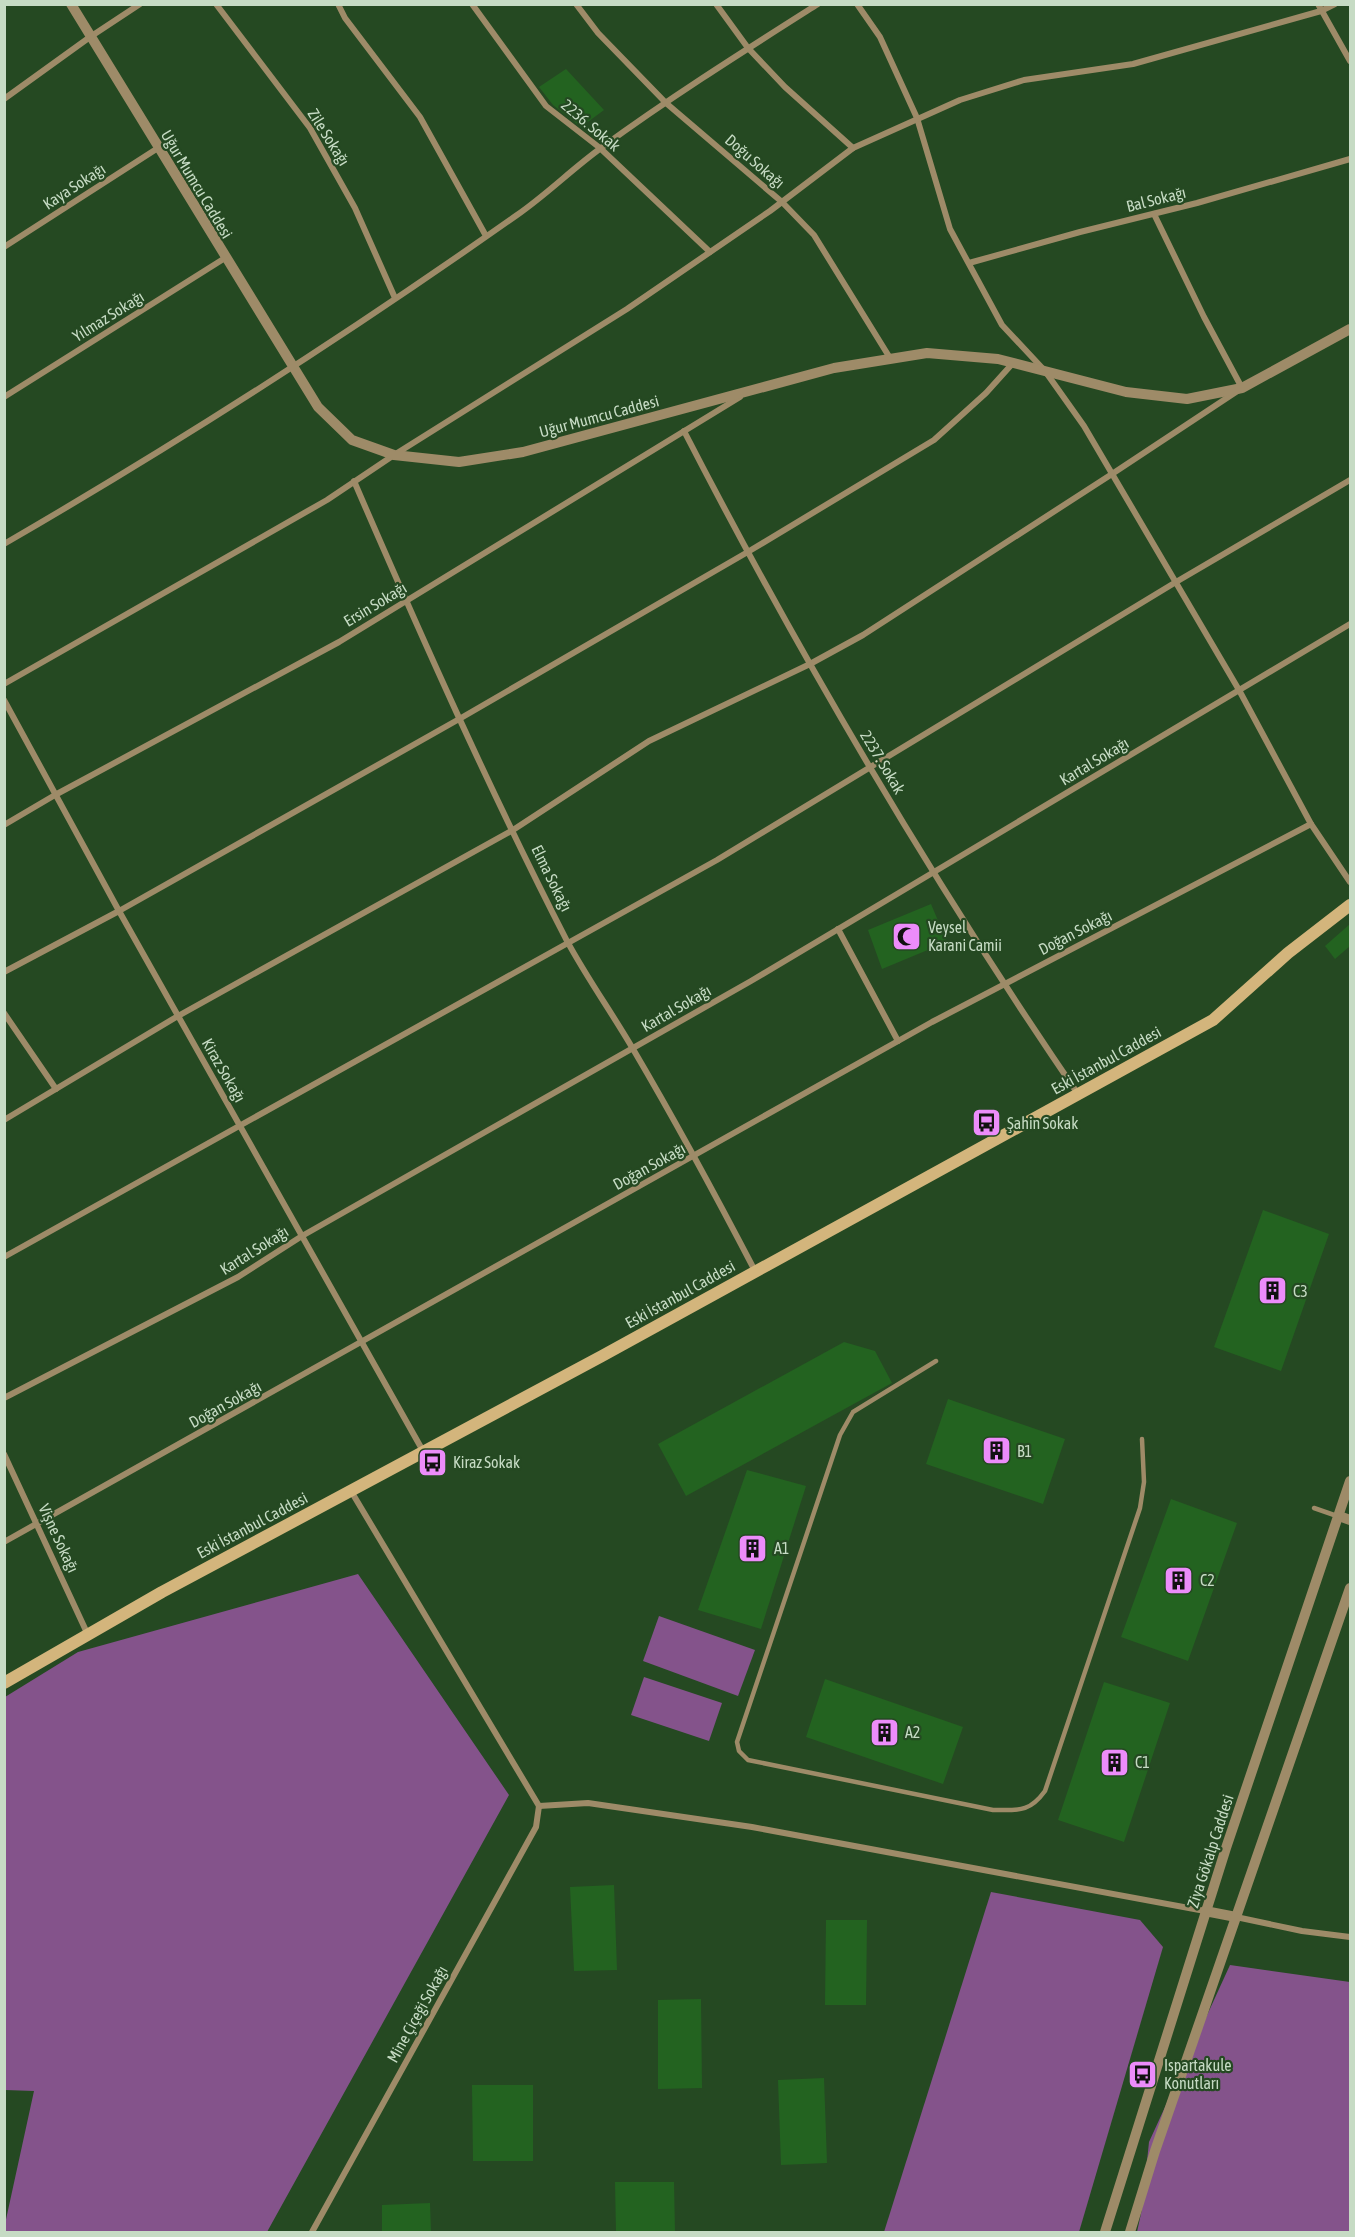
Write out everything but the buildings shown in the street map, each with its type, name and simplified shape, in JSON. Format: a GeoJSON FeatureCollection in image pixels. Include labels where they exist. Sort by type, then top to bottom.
{"type":"FeatureCollection","features":[{"type":"Feature","properties":{"kind":"main road","name":"Eski İstanbul Caddesi"},"geometry":{"type":"LineString","coordinates":[[4,1683],[162,1592],[756,1271],[1213,1020],[1288,953],[1350,904]]}},
{"type":"Feature","properties":{"kind":"street","name":"Uğur Mumcu Caddesi"},"geometry":{"type":"LineString","coordinates":[[70,4],[318,406],[352,440],[394,455],[459,462],[523,452],[834,368],[927,352],[998,359],[1126,392],[1187,399],[1242,388],[1350,329]]}},
{"type":"Feature","properties":{"kind":"street"},"geometry":{"type":"LineString","coordinates":[[4,99],[140,4]]}},
{"type":"Feature","properties":{"kind":"street","name":"Zile Sokağı"},"geometry":{"type":"LineString","coordinates":[[216,4],[310,128],[355,208],[395,298]]}},
{"type":"Feature","properties":{"kind":"street"},"geometry":{"type":"LineString","coordinates":[[338,4],[345,18],[420,117],[486,236]]}},
{"type":"Feature","properties":{"kind":"street","name":"2236. Sokak"},"geometry":{"type":"LineString","coordinates":[[472,4],[546,106],[600,148],[710,252]]}},
{"type":"Feature","properties":{"kind":"street","name":"Doğu Sokağı"},"geometry":{"type":"LineString","coordinates":[[576,4],[598,33],[666,103],[782,202],[814,235],[890,358]]}},
{"type":"Feature","properties":{"kind":"street"},"geometry":{"type":"LineString","coordinates":[[716,4],[748,48],[784,87],[853,148]]}},
{"type":"Feature","properties":{"kind":"street"},"geometry":{"type":"LineString","coordinates":[[4,544],[117,479],[293,368],[519,213],[600,148],[693,83],[818,4]]}},
{"type":"Feature","properties":{"kind":"street"},"geometry":{"type":"LineString","coordinates":[[857,4],[880,37],[917,118],[950,229],[1002,325],[1045,371],[1084,426],[1239,690],[1311,824],[1350,882]]}},
{"type":"Feature","properties":{"kind":"street"},"geometry":{"type":"LineString","coordinates":[[4,684],[327,500],[394,455],[627,309],[782,202],[853,148],[960,100],[1024,80],[1133,64],[1335,4]]}},
{"type":"Feature","properties":{"kind":"street"},"geometry":{"type":"LineString","coordinates":[[1319,8],[1350,61]]}},
{"type":"Feature","properties":{"kind":"street","name":"Kaya Sokağı"},"geometry":{"type":"LineString","coordinates":[[4,247],[158,148]]}},
{"type":"Feature","properties":{"kind":"street","name":"Bal Sokağı"},"geometry":{"type":"LineString","coordinates":[[969,263],[1350,159]]}},
{"type":"Feature","properties":{"kind":"street"},"geometry":{"type":"LineString","coordinates":[[4,1120],[178,1016],[513,830],[649,741],[810,664],[863,635],[1242,388],[1204,317],[1154,214]]}},
{"type":"Feature","properties":{"kind":"street","name":"Yılmaz Sokağı"},"geometry":{"type":"LineString","coordinates":[[4,398],[225,258]]}},
{"type":"Feature","properties":{"kind":"street"},"geometry":{"type":"LineString","coordinates":[[4,972],[119,911],[461,718],[746,553],[934,440],[986,393],[1014,363]]}},
{"type":"Feature","properties":{"kind":"street","name":"Ersin Sokağı"},"geometry":{"type":"LineString","coordinates":[[4,825],[54,795],[339,642],[750,391]]}},
{"type":"Feature","properties":{"kind":"street","name":"2237. Sokak"},"geometry":{"type":"LineString","coordinates":[[684,431],[746,553],[870,768],[1003,984],[1078,1094]]}},
{"type":"Feature","properties":{"kind":"street"},"geometry":{"type":"LineString","coordinates":[[4,1257],[717,860],[1176,582],[1350,480]]}},
{"type":"Feature","properties":{"kind":"street","name":"Elma Sokağı"},"geometry":{"type":"LineString","coordinates":[[354,481],[406,601],[568,943],[633,1048],[756,1271]]}},
{"type":"Feature","properties":{"kind":"street","name":"Kartal Sokağı"},"geometry":{"type":"LineString","coordinates":[[4,1398],[238,1277],[302,1236],[838,929],[1350,624]]}},
{"type":"Feature","properties":{"kind":"street","name":"Kiraz Sokağı"},"geometry":{"type":"LineString","coordinates":[[4,700],[54,795],[423,1452]]}},
{"type":"Feature","properties":{"kind":"street","name":"Doğan Sokağı"},"geometry":{"type":"LineString","coordinates":[[4,1542],[898,1041],[1311,824]]}},
{"type":"Feature","properties":{"kind":"street"},"geometry":{"type":"LineString","coordinates":[[838,929],[898,1041]]}},
{"type":"Feature","properties":{"kind":"street"},"geometry":{"type":"LineString","coordinates":[[4,1013],[56,1089]]}},
{"type":"Feature","properties":{"kind":"street","name":"Vişne Sokağı"},"geometry":{"type":"LineString","coordinates":[[4,1454],[88,1635]]}},
{"type":"Feature","properties":{"kind":"street","name":"Ziya Gökalp Caddesi"},"geometry":{"type":"LineString","coordinates":[[1106,2232],[1205,1911],[1350,1481]]}},
{"type":"Feature","properties":{"kind":"street"},"geometry":{"type":"LineString","coordinates":[[350,1491],[540,1806],[588,1803],[752,1827],[1302,1931],[1350,1937]]}},
{"type":"Feature","properties":{"kind":"street"},"geometry":{"type":"LineString","coordinates":[[1339,1516],[1350,1520]]}},
{"type":"Feature","properties":{"kind":"street"},"geometry":{"type":"LineString","coordinates":[[1130,2232],[1155,2151],[1350,1588]]}},
{"type":"Feature","properties":{"kind":"street","name":"Mine Çiçeği Sokağı"},"geometry":{"type":"LineString","coordinates":[[312,2232],[536,1827],[540,1806]]}},
{"type":"Feature","properties":{"kind":"lane"},"geometry":{"type":"LineString","coordinates":[[936,1360],[852,1412],[840,1435],[737,1742],[739,1751],[748,1760],[993,1809],[1019,1810],[1036,1803],[1045,1791],[1140,1508],[1144,1482],[1142,1439]]}},
{"type":"Feature","properties":{"kind":"lane"},"geometry":{"type":"LineString","coordinates":[[1314,1508],[1339,1516]]}},
{"type":"Feature","properties":{"kind":"shaded area"},"geometry":{"type":"Polygon","coordinates":[[[358,1574],[509,1795],[267,2232],[5,2232],[34,2091],[5,2090],[5,1697],[78,1652],[358,1574]]]}},
{"type":"Feature","properties":{"kind":"shaded area"},"geometry":{"type":"Polygon","coordinates":[[[659,1616],[755,1650],[738,1696],[643,1661],[659,1616]]]}},
{"type":"Feature","properties":{"kind":"shaded area"},"geometry":{"type":"Polygon","coordinates":[[[644,1677],[722,1703],[709,1741],[631,1715],[644,1677]]]}},
{"type":"Feature","properties":{"kind":"shaded area"},"geometry":{"type":"Polygon","coordinates":[[[991,1892],[1140,1920],[1163,1947],[1079,2232],[884,2232],[991,1892]]]}},
{"type":"Feature","properties":{"kind":"shaded area"},"geometry":{"type":"Polygon","coordinates":[[[1230,1965],[1350,1982],[1350,2232],[1137,2232],[1142,2209],[1149,2142],[1230,1965]]]}},
{"type":"Feature","properties":{"kind":"place","name":"Veysel Karani Camii"},"geometry":{"type":"Point","coordinates":[907,936]}},
{"type":"Feature","properties":{"kind":"place","name":"Şahin Sokak"},"geometry":{"type":"Point","coordinates":[986,1123]}},
{"type":"Feature","properties":{"kind":"place","name":"C3"},"geometry":{"type":"Point","coordinates":[1272,1291]}},
{"type":"Feature","properties":{"kind":"place","name":"B1"},"geometry":{"type":"Point","coordinates":[996,1451]}},
{"type":"Feature","properties":{"kind":"place","name":"Kiraz Sokak"},"geometry":{"type":"Point","coordinates":[432,1462]}},
{"type":"Feature","properties":{"kind":"place","name":"A1"},"geometry":{"type":"Point","coordinates":[753,1548]}},
{"type":"Feature","properties":{"kind":"place","name":"C2"},"geometry":{"type":"Point","coordinates":[1179,1580]}},
{"type":"Feature","properties":{"kind":"place","name":"A2"},"geometry":{"type":"Point","coordinates":[884,1732]}},
{"type":"Feature","properties":{"kind":"place","name":"C1"},"geometry":{"type":"Point","coordinates":[1114,1762]}},
{"type":"Feature","properties":{"kind":"place","name":"Ispartakule Konutları"},"geometry":{"type":"Point","coordinates":[1143,2074]}}]}
